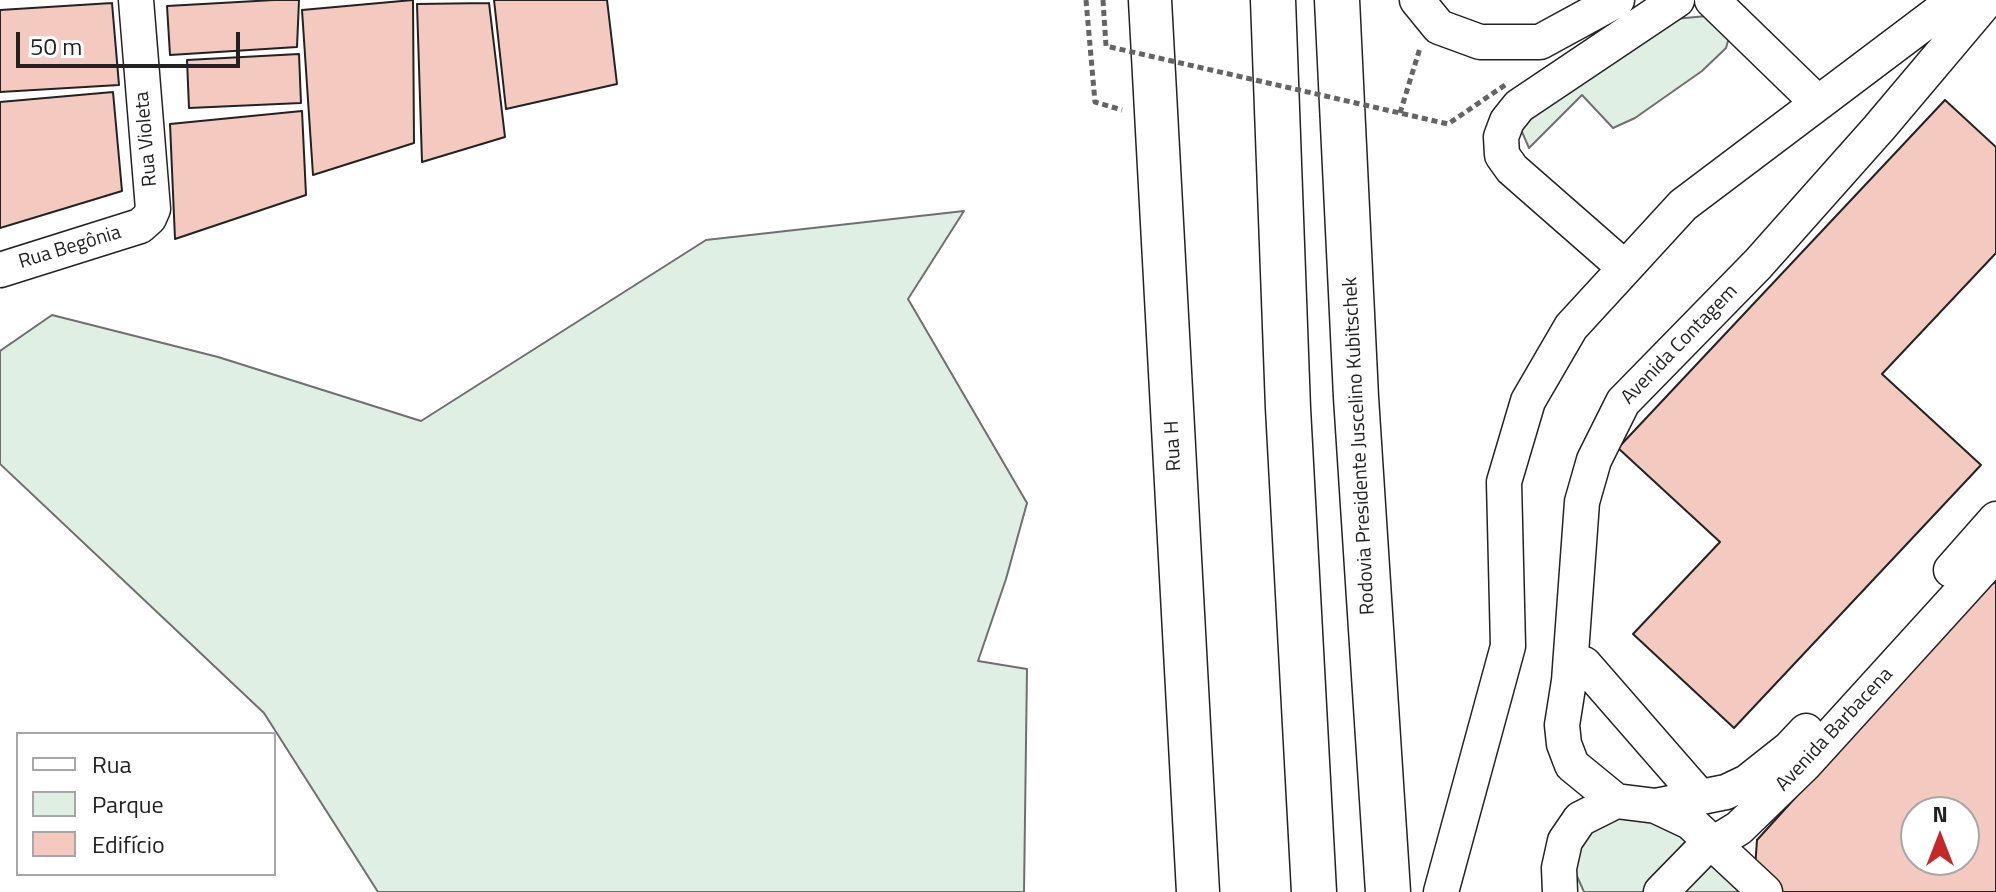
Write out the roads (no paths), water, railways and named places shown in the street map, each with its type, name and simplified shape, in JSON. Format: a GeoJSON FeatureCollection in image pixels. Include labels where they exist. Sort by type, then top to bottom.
{"type":"FeatureCollection","features":[{"type":"Feature","properties":{"kind":"highway"},"geometry":{"type":"LineString","coordinates":[[1273,0],[1288,408],[1314,892]]}},
{"type":"Feature","properties":{"kind":"highway","name":"Rodovia Presidente Juscelino Kubitschek"},"geometry":{"type":"LineString","coordinates":[[1337,0],[1356,397],[1388,892]]}},
{"type":"Feature","properties":{"kind":"main road","name":"Rua H"},"geometry":{"type":"LineString","coordinates":[[1150,0],[1198,892]]}},
{"type":"Feature","properties":{"kind":"street","name":"Rua Violeta"},"geometry":{"type":"LineString","coordinates":[[136,0],[153,209],[140,226]]}},
{"type":"Feature","properties":{"kind":"street"},"geometry":{"type":"LineString","coordinates":[[1417,0],[1439,27],[1480,42],[1540,42],[1617,0]]}},
{"type":"Feature","properties":{"kind":"street"},"geometry":{"type":"LineString","coordinates":[[1625,268],[1512,169],[1502,155],[1501,137],[1507,121],[1519,106],[1677,0]]}},
{"type":"Feature","properties":{"kind":"street"},"geometry":{"type":"LineString","coordinates":[[1712,0],[1818,103]]}},
{"type":"Feature","properties":{"kind":"street"},"geometry":{"type":"LineString","coordinates":[[1441,892],[1508,646],[1504,482],[1528,401],[1571,327],[1683,205],[1955,0]]}},
{"type":"Feature","properties":{"kind":"street","name":"Avenida Contagem"},"geometry":{"type":"LineString","coordinates":[[1616,801],[1572,765],[1564,744],[1562,725],[1569,681],[1582,502],[1594,460],[1623,402],[1758,264],[1987,0]]}},
{"type":"Feature","properties":{"kind":"street","name":"Rua Begônia"},"geometry":{"type":"LineString","coordinates":[[0,270],[140,226]]}},
{"type":"Feature","properties":{"kind":"street","name":"Avenida Barbacena"},"geometry":{"type":"LineString","coordinates":[[1700,797],[1726,792],[1747,782],[1790,748],[1996,519]]}},
{"type":"Feature","properties":{"kind":"street","name":"Avenida Barbacena"},"geometry":{"type":"LineString","coordinates":[[1661,892],[1700,852],[1739,828],[1804,765],[1996,554]]}},
{"type":"Feature","properties":{"kind":"street"},"geometry":{"type":"LineString","coordinates":[[1584,664],[1700,797],[1656,806]]}},
{"type":"Feature","properties":{"kind":"street"},"geometry":{"type":"LineString","coordinates":[[1560,892],[1559,868],[1565,841],[1580,819],[1616,801],[1656,806],[1690,822],[1765,892]]}}]}
